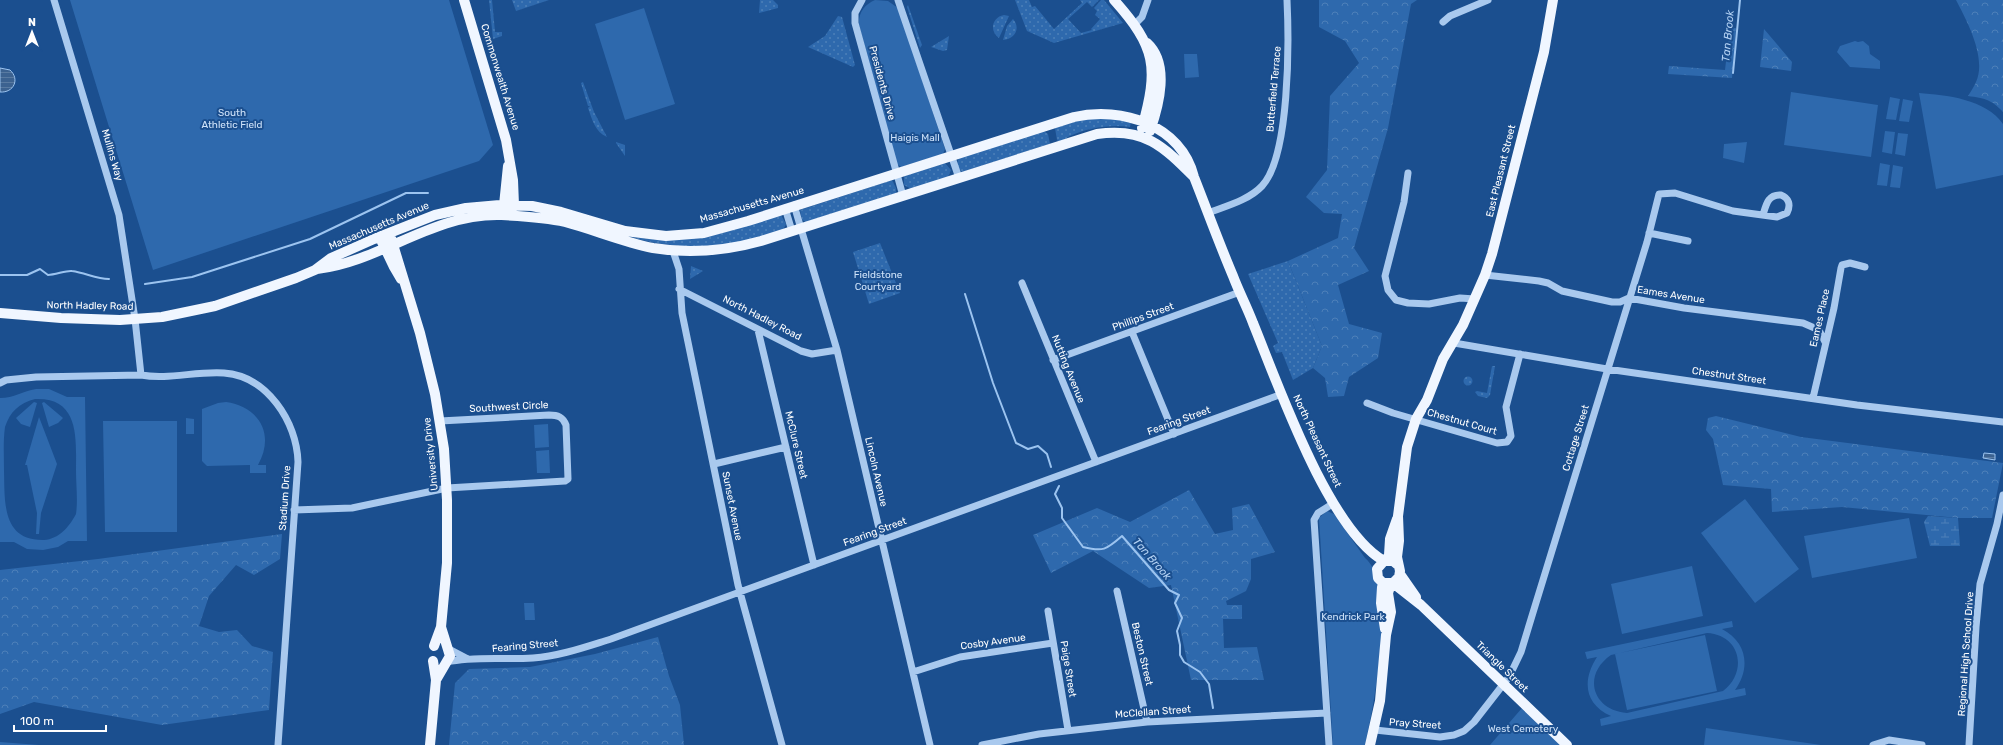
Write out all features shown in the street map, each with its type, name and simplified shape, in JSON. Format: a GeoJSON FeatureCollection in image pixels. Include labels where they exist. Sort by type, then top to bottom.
{"type":"FeatureCollection","features":[{"type":"Feature","properties":{"kind":"main road","name":"Commonwealth Avenue"},"geometry":{"type":"LineString","coordinates":[[464,0],[504,128],[509,162],[505,180],[509,205],[508,216]]}},
{"type":"Feature","properties":{"kind":"main road"},"geometry":{"type":"LineString","coordinates":[[1114,0],[1156,53],[1160,70],[1160,79],[1144,137]]}},
{"type":"Feature","properties":{"kind":"main road","name":"East Pleasant Street"},"geometry":{"type":"LineString","coordinates":[[1399,570],[1396,557],[1399,540],[1398,516],[1406,453],[1416,419],[1439,372],[1453,351],[1454,343],[1485,275],[1492,254],[1542,59],[1553,0]]}},
{"type":"Feature","properties":{"kind":"main road","name":"Massachusetts Avenue"},"geometry":{"type":"LineString","coordinates":[[387,240],[445,212],[466,208],[509,205],[552,210],[625,231],[666,236],[712,231],[1081,116],[1114,114],[1148,123]]}},
{"type":"Feature","properties":{"kind":"main road","name":"North Pleasant Street"},"geometry":{"type":"LineString","coordinates":[[1148,123],[1165,133],[1180,147],[1191,164],[1194,177],[1208,213],[1282,394],[1311,460],[1334,503]]}},
{"type":"Feature","properties":{"kind":"main road","name":"Massachusetts Avenue"},"geometry":{"type":"LineString","coordinates":[[315,270],[331,258],[387,240],[421,232],[456,221],[486,216],[508,216],[558,220],[644,246],[673,250],[687,251],[735,247],[796,230],[1098,134],[1121,132],[1144,137]]}},
{"type":"Feature","properties":{"kind":"main road","name":"North Pleasant Street"},"geometry":{"type":"LineString","coordinates":[[1144,137],[1172,154],[1194,177]]}},
{"type":"Feature","properties":{"kind":"main road","name":"University Drive"},"geometry":{"type":"LineString","coordinates":[[387,240],[401,265],[404,283],[420,332],[440,421],[447,488],[447,563],[441,627],[430,654],[433,661],[436,680],[430,745]]}},
{"type":"Feature","properties":{"kind":"main road","name":"North Hadley Road"},"geometry":{"type":"LineString","coordinates":[[0,313],[89,320],[162,317],[215,306],[270,288],[315,270]]}},
{"type":"Feature","properties":{"kind":"main road"},"geometry":{"type":"LineString","coordinates":[[1334,503],[1353,532],[1360,547],[1377,569],[1377,575],[1380,580],[1386,635]]}},
{"type":"Feature","properties":{"kind":"main road","name":"East Pleasant Street"},"geometry":{"type":"LineString","coordinates":[[1385,561],[1389,555],[1390,539],[1398,516]]}},
{"type":"Feature","properties":{"kind":"main road"},"geometry":{"type":"LineString","coordinates":[[1353,532],[1372,553],[1385,561],[1393,561],[1399,570],[1398,580],[1387,584],[1380,580]]}},
{"type":"Feature","properties":{"kind":"main road"},"geometry":{"type":"LineString","coordinates":[[1377,569],[1385,561]]}},
{"type":"Feature","properties":{"kind":"main road","name":"Triangle Street"},"geometry":{"type":"LineString","coordinates":[[1399,570],[1421,605]]}},
{"type":"Feature","properties":{"kind":"main road"},"geometry":{"type":"LineString","coordinates":[[1370,745],[1375,730],[1380,700],[1386,635],[1390,621],[1390,607],[1388,598],[1392,583]]}},
{"type":"Feature","properties":{"kind":"main road","name":"Triangle Street"},"geometry":{"type":"LineString","coordinates":[[1392,583],[1421,605],[1567,745]]}},
{"type":"Feature","properties":{"kind":"main road"},"geometry":{"type":"LineString","coordinates":[[1390,607],[1397,598],[1405,594]]}},
{"type":"Feature","properties":{"kind":"main road","name":"University Drive"},"geometry":{"type":"LineString","coordinates":[[436,680],[450,656],[441,627]]}},
{"type":"Feature","properties":{"kind":"main road"},"geometry":{"type":"LineString","coordinates":[[434,646],[441,644],[448,648]]}},
{"type":"Feature","properties":{"kind":"main road"},"geometry":{"type":"LineString","coordinates":[[433,661],[440,664],[446,662]]}},
{"type":"Feature","properties":{"kind":"street","name":"Mullins Way"},"geometry":{"type":"LineString","coordinates":[[54,0],[119,214],[135,319]]}},
{"type":"Feature","properties":{"kind":"street","name":"Presidents Drive"},"geometry":{"type":"LineString","coordinates":[[862,0],[855,13],[856,23],[903,196]]}},
{"type":"Feature","properties":{"kind":"street"},"geometry":{"type":"LineString","coordinates":[[898,0],[959,178]]}},
{"type":"Feature","properties":{"kind":"street"},"geometry":{"type":"LineString","coordinates":[[1134,25],[1142,17],[1148,0]]}},
{"type":"Feature","properties":{"kind":"street","name":"Butterfield Terrace"},"geometry":{"type":"LineString","coordinates":[[1208,213],[1254,193],[1266,182],[1272,168],[1278,150],[1286,100],[1289,44],[1287,0]]}},
{"type":"Feature","properties":{"kind":"street"},"geometry":{"type":"LineString","coordinates":[[1443,22],[1455,13],[1488,0]]}},
{"type":"Feature","properties":{"kind":"street"},"geometry":{"type":"LineString","coordinates":[[1408,173],[1404,202],[1384,276],[1388,290],[1396,300],[1408,303],[1429,304],[1460,298],[1474,299]]}},
{"type":"Feature","properties":{"kind":"street","name":"Cottage Street"},"geometry":{"type":"LineString","coordinates":[[1504,685],[1521,652],[1649,233],[1659,194],[1676,193],[1733,211],[1763,215]]}},
{"type":"Feature","properties":{"kind":"street","name":"Lincoln Avenue"},"geometry":{"type":"LineString","coordinates":[[790,207],[796,230],[837,350],[930,745]]}},
{"type":"Feature","properties":{"kind":"street"},"geometry":{"type":"LineString","coordinates":[[1649,233],[1688,241]]}},
{"type":"Feature","properties":{"kind":"street","name":"Sunset Avenue"},"geometry":{"type":"LineString","coordinates":[[673,250],[679,269],[679,289],[682,313],[740,593],[782,745]]}},
{"type":"Feature","properties":{"kind":"street","name":"Sunset Avenue"},"geometry":{"type":"LineString","coordinates":[[679,269],[687,251]]}},
{"type":"Feature","properties":{"kind":"street","name":"Eames Place"},"geometry":{"type":"LineString","coordinates":[[1813,398],[1842,265],[1850,262],[1864,267]]}},
{"type":"Feature","properties":{"kind":"street","name":"Eames Avenue"},"geometry":{"type":"LineString","coordinates":[[1485,275],[1539,281],[1548,283],[1562,291],[1612,302],[1620,302],[1629,298],[1684,308],[1808,324],[1819,330],[1825,342]]}},
{"type":"Feature","properties":{"kind":"street","name":"Nutting Avenue"},"geometry":{"type":"LineString","coordinates":[[1022,283],[1096,462]]}},
{"type":"Feature","properties":{"kind":"street","name":"North Hadley Road"},"geometry":{"type":"LineString","coordinates":[[679,289],[806,353],[820,353],[837,350]]}},
{"type":"Feature","properties":{"kind":"street","name":"Phillips Street"},"geometry":{"type":"LineString","coordinates":[[1054,360],[1240,292]]}},
{"type":"Feature","properties":{"kind":"street"},"geometry":{"type":"LineString","coordinates":[[135,319],[141,375]]}},
{"type":"Feature","properties":{"kind":"street","name":"McClure Street"},"geometry":{"type":"LineString","coordinates":[[758,330],[814,564]]}},
{"type":"Feature","properties":{"kind":"street"},"geometry":{"type":"LineString","coordinates":[[1132,332],[1174,434]]}},
{"type":"Feature","properties":{"kind":"street","name":"Chestnut Street"},"geometry":{"type":"LineString","coordinates":[[1454,343],[1607,369],[1916,413],[2003,422]]}},
{"type":"Feature","properties":{"kind":"street","name":"Chestnut Court"},"geometry":{"type":"LineString","coordinates":[[1416,419],[1497,443],[1507,442],[1511,436],[1506,407],[1520,354]]}},
{"type":"Feature","properties":{"kind":"street","name":"Stadium Drive"},"geometry":{"type":"LineString","coordinates":[[0,383],[6,380],[36,377],[141,375],[156,378],[224,373],[243,378],[268,395],[288,420],[296,442],[298,462],[278,745]]}},
{"type":"Feature","properties":{"kind":"street","name":"Fearing Street"},"geometry":{"type":"LineString","coordinates":[[446,662],[468,659],[535,657],[568,652],[645,628],[814,564],[1282,394]]}},
{"type":"Feature","properties":{"kind":"street"},"geometry":{"type":"LineString","coordinates":[[1367,403],[1416,419]]}},
{"type":"Feature","properties":{"kind":"street","name":"Southwest Circle"},"geometry":{"type":"LineString","coordinates":[[440,421],[549,414],[562,418],[566,425],[569,475],[567,481],[447,488]]}},
{"type":"Feature","properties":{"kind":"street"},"geometry":{"type":"LineString","coordinates":[[714,464],[786,447]]}},
{"type":"Feature","properties":{"kind":"street"},"geometry":{"type":"LineString","coordinates":[[294,510],[352,508],[447,488]]}},
{"type":"Feature","properties":{"kind":"street","name":"Regional High School Drive"},"geometry":{"type":"LineString","coordinates":[[1969,745],[1980,584],[1997,524],[2003,495]]}},
{"type":"Feature","properties":{"kind":"street","name":"North Pleasant Street"},"geometry":{"type":"LineString","coordinates":[[1329,745],[1314,520],[1318,513],[1334,503]]}},
{"type":"Feature","properties":{"kind":"street","name":"Beston Street"},"geometry":{"type":"LineString","coordinates":[[1117,591],[1147,722]]}},
{"type":"Feature","properties":{"kind":"street","name":"Paige Street"},"geometry":{"type":"LineString","coordinates":[[1048,611],[1068,730]]}},
{"type":"Feature","properties":{"kind":"street","name":"Cosby Avenue"},"geometry":{"type":"LineString","coordinates":[[913,672],[960,657],[1053,643]]}},
{"type":"Feature","properties":{"kind":"street","name":"Fearing Street"},"geometry":{"type":"LineString","coordinates":[[448,648],[468,659]]}},
{"type":"Feature","properties":{"kind":"street","name":"Pray Street"},"geometry":{"type":"LineString","coordinates":[[1375,730],[1422,736],[1454,735],[1464,731],[1474,722],[1504,685]]}},
{"type":"Feature","properties":{"kind":"street","name":"McClellan Street"},"geometry":{"type":"LineString","coordinates":[[982,745],[1024,736],[1147,722],[1327,713]]}},
{"type":"Feature","properties":{"kind":"street"},"geometry":{"type":"LineString","coordinates":[[1873,745],[1889,740],[1922,745]]}},
{"type":"Feature","properties":{"kind":"green space","name":"South Athletic Field"},"geometry":{"type":"Polygon","coordinates":[[[70,0],[449,0],[493,145],[479,161],[153,270],[70,0]]]}},
{"type":"Feature","properties":{"kind":"green space"},"geometry":{"type":"Polygon","coordinates":[[[489,0],[492,0],[495,32],[502,32],[502,36],[493,39],[489,0]]]}},
{"type":"Feature","properties":{"kind":"green space"},"geometry":{"type":"Polygon","coordinates":[[[512,0],[549,0],[516,11],[512,0]]]}},
{"type":"Feature","properties":{"kind":"green space"},"geometry":{"type":"Polygon","coordinates":[[[760,0],[773,0],[778,5],[778,8],[759,13],[760,0]]]}},
{"type":"Feature","properties":{"kind":"green space","name":"Haigis Mall"},"geometry":{"type":"Polygon","coordinates":[[[875,0],[888,1],[898,8],[945,149],[943,154],[901,167],[897,164],[859,25],[862,10],[875,0]]]}},
{"type":"Feature","properties":{"kind":"green space"},"geometry":{"type":"Polygon","coordinates":[[[1015,0],[1029,0],[1032,7],[1035,6],[1054,29],[1082,3],[1080,0],[1099,0],[1092,7],[1087,2],[1068,19],[1081,33],[1092,30],[1091,29],[1100,19],[1095,15],[1097,11],[1094,8],[1101,0],[1104,0],[1123,23],[1054,43],[1027,31],[1015,0]]]}},
{"type":"Feature","properties":{"kind":"green space"},"geometry":{"type":"Polygon","coordinates":[[[1319,0],[1417,0],[1411,4],[1388,128],[1354,248],[1369,271],[1338,285],[1349,324],[1382,333],[1378,358],[1349,377],[1344,396],[1328,397],[1325,378],[1313,368],[1322,346],[1288,261],[1338,238],[1342,214],[1324,213],[1306,197],[1327,170],[1330,96],[1359,63],[1345,41],[1319,27],[1319,0]]]}},
{"type":"Feature","properties":{"kind":"green space"},"geometry":{"type":"Polygon","coordinates":[[[1956,0],[2003,0],[2003,112],[1988,100],[1968,96],[1976,82],[1979,72],[1979,62],[1970,29],[1956,0]]]}},
{"type":"Feature","properties":{"kind":"green space"},"geometry":{"type":"Polygon","coordinates":[[[908,5],[922,45],[920,48],[907,7],[908,5]]]}},
{"type":"Feature","properties":{"kind":"green space"},"geometry":{"type":"Polygon","coordinates":[[[644,8],[675,104],[625,120],[595,24],[644,8]]]}},
{"type":"Feature","properties":{"kind":"green space"},"geometry":{"type":"Polygon","coordinates":[[[1004,15],[1009,16],[999,38],[994,32],[993,25],[997,18],[1004,15]]]}},
{"type":"Feature","properties":{"kind":"green space"},"geometry":{"type":"Polygon","coordinates":[[[838,16],[842,17],[855,65],[853,67],[808,47],[825,36],[838,16]]]}},
{"type":"Feature","properties":{"kind":"green space"},"geometry":{"type":"Polygon","coordinates":[[[1013,19],[1017,29],[1016,32],[1011,38],[1003,40],[1007,26],[1013,19]]]}},
{"type":"Feature","properties":{"kind":"green space"},"geometry":{"type":"Polygon","coordinates":[[[1730,28],[1736,28],[1732,78],[1668,74],[1669,66],[1725,70],[1730,28]]]}},
{"type":"Feature","properties":{"kind":"green space"},"geometry":{"type":"Polygon","coordinates":[[[1764,29],[1792,62],[1791,71],[1760,67],[1764,29]]]}},
{"type":"Feature","properties":{"kind":"green space"},"geometry":{"type":"Polygon","coordinates":[[[949,36],[947,50],[943,51],[931,47],[949,36]]]}},
{"type":"Feature","properties":{"kind":"green space"},"geometry":{"type":"Polygon","coordinates":[[[1855,41],[1863,41],[1869,46],[1870,54],[1880,61],[1880,69],[1850,67],[1837,52],[1840,46],[1855,41]]]}},
{"type":"Feature","properties":{"kind":"green space"},"geometry":{"type":"Polygon","coordinates":[[[1184,54],[1197,54],[1199,77],[1185,78],[1184,54]]]}},
{"type":"Feature","properties":{"kind":"green space"},"geometry":{"type":"Polygon","coordinates":[[[583,82],[594,112],[607,137],[597,129],[593,121],[588,108],[590,106],[588,106],[581,83],[583,82]]]}},
{"type":"Feature","properties":{"kind":"green space"},"geometry":{"type":"Polygon","coordinates":[[[1791,92],[1878,105],[1871,157],[1784,145],[1791,92]]]}},
{"type":"Feature","properties":{"kind":"green space"},"geometry":{"type":"Polygon","coordinates":[[[1919,93],[1941,95],[1965,100],[1986,109],[1996,116],[2003,124],[2003,175],[1936,189],[1919,93]]]}},
{"type":"Feature","properties":{"kind":"green space"},"geometry":{"type":"Polygon","coordinates":[[[1890,97],[1900,99],[1896,120],[1886,119],[1890,97]]]}},
{"type":"Feature","properties":{"kind":"green space"},"geometry":{"type":"Polygon","coordinates":[[[1903,99],[1913,101],[1909,122],[1899,121],[1903,99]]]}},
{"type":"Feature","properties":{"kind":"green space"},"geometry":{"type":"Polygon","coordinates":[[[1102,117],[1131,122],[1130,127],[1099,127],[1077,133],[1061,142],[1057,140],[1055,128],[1074,120],[1102,117]]]}},
{"type":"Feature","properties":{"kind":"green space"},"geometry":{"type":"Polygon","coordinates":[[[1044,131],[1048,134],[1050,144],[962,172],[959,167],[959,158],[1044,131]]]}},
{"type":"Feature","properties":{"kind":"green space"},"geometry":{"type":"Polygon","coordinates":[[[1885,131],[1895,132],[1892,154],[1882,152],[1885,131]]]}},
{"type":"Feature","properties":{"kind":"green space"},"geometry":{"type":"Polygon","coordinates":[[[1898,133],[1908,134],[1905,156],[1895,154],[1898,133]]]}},
{"type":"Feature","properties":{"kind":"green space"},"geometry":{"type":"Polygon","coordinates":[[[1747,142],[1744,163],[1723,158],[1724,144],[1747,142]]]}},
{"type":"Feature","properties":{"kind":"green space"},"geometry":{"type":"Polygon","coordinates":[[[616,143],[625,145],[625,156],[616,143]]]}},
{"type":"Feature","properties":{"kind":"green space"},"geometry":{"type":"Polygon","coordinates":[[[945,163],[951,170],[948,177],[911,189],[904,185],[904,176],[945,163]]]}},
{"type":"Feature","properties":{"kind":"green space"},"geometry":{"type":"Polygon","coordinates":[[[1880,163],[1890,165],[1887,186],[1877,185],[1880,163]]]}},
{"type":"Feature","properties":{"kind":"green space"},"geometry":{"type":"Polygon","coordinates":[[[1893,165],[1903,167],[1900,188],[1890,187],[1893,165]]]}},
{"type":"Feature","properties":{"kind":"green space"},"geometry":{"type":"Polygon","coordinates":[[[892,180],[896,188],[896,193],[806,222],[802,220],[800,210],[892,180]]]}},
{"type":"Feature","properties":{"kind":"green space"},"geometry":{"type":"Polygon","coordinates":[[[781,215],[786,224],[783,230],[728,245],[691,247],[655,243],[630,237],[662,240],[781,215]]]}},
{"type":"Feature","properties":{"kind":"green space","name":"Fieldstone Courtyard"},"geometry":{"type":"Polygon","coordinates":[[[880,243],[900,293],[869,304],[853,252],[880,243]]]}},
{"type":"Feature","properties":{"kind":"green space"},"geometry":{"type":"Polygon","coordinates":[[[1288,261],[1322,346],[1313,368],[1293,380],[1282,352],[1276,353],[1273,346],[1278,343],[1248,274],[1288,261]]]}},
{"type":"Feature","properties":{"kind":"green space"},"geometry":{"type":"Polygon","coordinates":[[[691,266],[703,271],[690,279],[691,266]]]}},
{"type":"Feature","properties":{"kind":"green space"},"geometry":{"type":"Polygon","coordinates":[[[1492,366],[1495,366],[1490,395],[1487,398],[1478,396],[1475,392],[1477,391],[1487,393],[1492,366]]]}},
{"type":"Feature","properties":{"kind":"green space"},"geometry":{"type":"Polygon","coordinates":[[[1466,377],[1470,377],[1472,381],[1470,385],[1466,385],[1464,383],[1464,379],[1466,377]]]}},
{"type":"Feature","properties":{"kind":"green space"},"geometry":{"type":"Polygon","coordinates":[[[49,389],[67,397],[85,397],[87,541],[68,541],[58,547],[43,550],[27,549],[14,542],[0,542],[0,398],[10,397],[31,390],[49,389]],[[35,399],[24,403],[12,413],[5,427],[5,494],[8,517],[20,534],[30,539],[44,540],[59,535],[67,528],[76,514],[75,433],[68,412],[60,405],[50,400],[35,399]]]}},
{"type":"Feature","properties":{"kind":"green space"},"geometry":{"type":"Polygon","coordinates":[[[34,402],[37,403],[30,427],[21,424],[16,418],[34,402]]]}},
{"type":"Feature","properties":{"kind":"green space"},"geometry":{"type":"Polygon","coordinates":[[[44,402],[63,418],[58,423],[49,427],[42,403],[44,402]]]}},
{"type":"Feature","properties":{"kind":"green space"},"geometry":{"type":"Polygon","coordinates":[[[226,402],[238,405],[248,410],[256,416],[261,424],[265,443],[263,454],[258,465],[266,465],[266,473],[250,473],[250,465],[207,466],[202,461],[202,409],[218,403],[226,402]]]}},
{"type":"Feature","properties":{"kind":"green space"},"geometry":{"type":"Polygon","coordinates":[[[1716,416],[1801,437],[2003,463],[1992,518],[1958,518],[1842,507],[1772,512],[1771,489],[1723,485],[1713,439],[1706,430],[1708,418],[1716,416]]]}},
{"type":"Feature","properties":{"kind":"green space"},"geometry":{"type":"Polygon","coordinates":[[[39,417],[57,464],[41,513],[39,534],[36,534],[37,513],[27,465],[25,465],[39,417]]]}},
{"type":"Feature","properties":{"kind":"green space"},"geometry":{"type":"Polygon","coordinates":[[[186,418],[194,419],[194,434],[186,434],[186,418]]]}},
{"type":"Feature","properties":{"kind":"green space"},"geometry":{"type":"Polygon","coordinates":[[[103,421],[177,421],[177,532],[105,532],[103,421]]]}},
{"type":"Feature","properties":{"kind":"green space"},"geometry":{"type":"Polygon","coordinates":[[[548,424],[549,447],[535,448],[534,425],[548,424]]]}},
{"type":"Feature","properties":{"kind":"green space"},"geometry":{"type":"Polygon","coordinates":[[[549,450],[550,473],[537,473],[536,451],[549,450]]]}},
{"type":"Feature","properties":{"kind":"green space"},"geometry":{"type":"Polygon","coordinates":[[[1189,490],[1215,534],[1233,530],[1232,508],[1249,504],[1275,552],[1251,559],[1251,579],[1246,591],[1226,601],[1227,605],[1242,605],[1242,619],[1223,619],[1224,648],[1257,647],[1264,680],[1191,680],[1171,585],[1149,588],[1093,551],[1051,573],[1033,535],[1097,508],[1130,522],[1189,490]]]}},
{"type":"Feature","properties":{"kind":"green space"},"geometry":{"type":"Polygon","coordinates":[[[1745,499],[1799,569],[1755,603],[1701,533],[1745,499]]]}},
{"type":"Feature","properties":{"kind":"green space","name":"Kendrick Park"},"geometry":{"type":"Polygon","coordinates":[[[1327,511],[1334,514],[1375,572],[1380,593],[1380,647],[1373,703],[1365,745],[1333,745],[1319,518],[1327,511]]]}},
{"type":"Feature","properties":{"kind":"green space"},"geometry":{"type":"Polygon","coordinates":[[[1928,516],[1958,518],[1960,546],[1930,546],[1924,522],[1928,516]]]}},
{"type":"Feature","properties":{"kind":"green space"},"geometry":{"type":"Polygon","coordinates":[[[1909,518],[1917,558],[1812,578],[1804,536],[1909,518]]]}},
{"type":"Feature","properties":{"kind":"green space"},"geometry":{"type":"Polygon","coordinates":[[[282,534],[280,559],[254,575],[236,565],[209,596],[199,626],[219,632],[237,630],[252,646],[273,652],[269,710],[162,725],[34,702],[0,714],[0,570],[98,559],[282,534]]]}},
{"type":"Feature","properties":{"kind":"green space"},"geometry":{"type":"Polygon","coordinates":[[[1692,566],[1703,616],[1622,634],[1611,584],[1692,566]]]}},
{"type":"Feature","properties":{"kind":"green space"},"geometry":{"type":"Polygon","coordinates":[[[524,603],[534,603],[535,620],[525,620],[524,603]]]}},
{"type":"Feature","properties":{"kind":"green space"},"geometry":{"type":"Polygon","coordinates":[[[1732,621],[1733,627],[1722,629],[1737,641],[1744,656],[1745,664],[1743,673],[1735,690],[1745,688],[1746,695],[1601,726],[1600,719],[1611,716],[1595,705],[1588,691],[1589,674],[1597,657],[1587,659],[1585,652],[1732,621]],[[1707,633],[1611,655],[1602,663],[1596,672],[1594,681],[1595,690],[1599,699],[1615,710],[1627,713],[1723,691],[1731,683],[1736,674],[1738,665],[1734,647],[1727,640],[1718,635],[1707,633]]]}},
{"type":"Feature","properties":{"kind":"green space"},"geometry":{"type":"Polygon","coordinates":[[[1705,635],[1717,691],[1627,710],[1615,654],[1705,635]]]}},
{"type":"Feature","properties":{"kind":"green space"},"geometry":{"type":"Polygon","coordinates":[[[658,637],[669,676],[680,705],[684,745],[449,745],[455,683],[469,669],[530,667],[595,654],[658,637]]]}},
{"type":"Feature","properties":{"kind":"green space","name":"West Cemetery"},"geometry":{"type":"Polygon","coordinates":[[[1522,708],[1561,745],[1490,745],[1522,708]]]}},
{"type":"Feature","properties":{"kind":"green space"},"geometry":{"type":"Polygon","coordinates":[[[1706,728],[1821,745],[1704,745],[1706,728]]]}},
{"type":"Feature","properties":{"kind":"green space"},"geometry":{"type":"Polygon","coordinates":[[[0,742],[39,745],[0,745],[0,742]]]}},
{"type":"Feature","properties":{"kind":"shaded area"},"geometry":{"type":"Polygon","coordinates":[[[0,68],[10,70],[15,77],[12,88],[5,92],[0,92],[0,68]]]}},
{"type":"Feature","properties":{"kind":"shaded area"},"geometry":{"type":"Polygon","coordinates":[[[1984,453],[1995,454],[1995,460],[1983,458],[1984,453]]]}},
{"type":"Feature","properties":{"kind":"waterway","name":"Tan Brook"},"geometry":{"type":"LineString","coordinates":[[1733,73],[1740,0]]}},
{"type":"Feature","properties":{"kind":"waterway"},"geometry":{"type":"LineString","coordinates":[[145,284],[192,277],[310,239],[406,193],[428,193]]}},
{"type":"Feature","properties":{"kind":"waterway"},"geometry":{"type":"LineString","coordinates":[[0,275],[27,275],[40,269],[48,275],[72,271],[109,279]]}},
{"type":"Feature","properties":{"kind":"waterway","name":"Tan Brook"},"geometry":{"type":"LineString","coordinates":[[965,294],[993,383],[1016,443],[1028,449],[1038,446],[1047,454],[1051,467]]}},
{"type":"Feature","properties":{"kind":"waterway","name":"Tan Brook"},"geometry":{"type":"LineString","coordinates":[[1059,486],[1055,494],[1062,508],[1062,518],[1083,547],[1104,549],[1122,536],[1169,590],[1179,595],[1175,603],[1182,618],[1177,631],[1180,645],[1180,655],[1184,662],[1200,672],[1209,684],[1213,708]]}}]}
